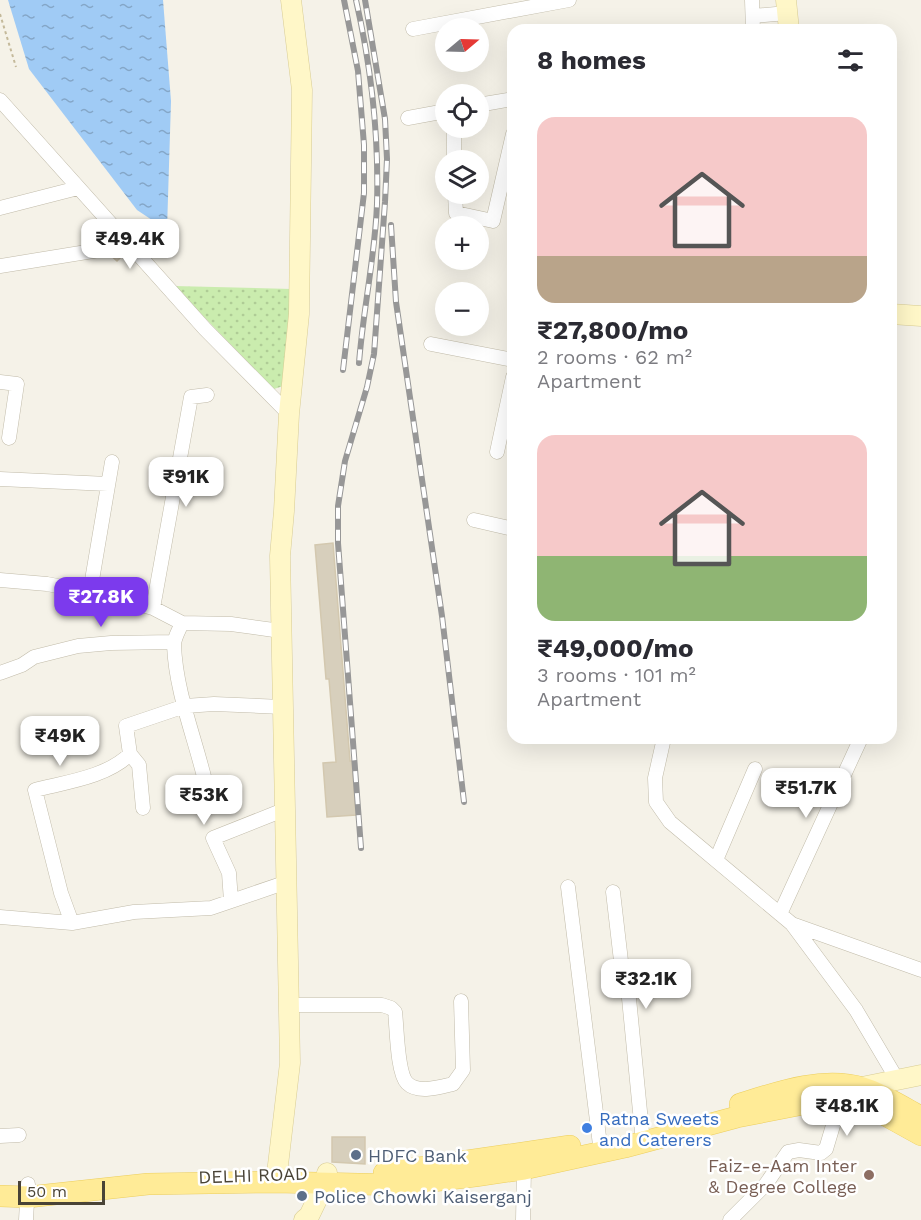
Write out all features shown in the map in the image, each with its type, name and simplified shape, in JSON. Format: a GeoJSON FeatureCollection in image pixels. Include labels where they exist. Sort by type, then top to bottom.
{"type":"FeatureCollection","features":[{"type":"Feature","properties":{"kind":"main road","name":"DELHI ROAD"},"geometry":{"type":"LineString","coordinates":[[0,1196],[28,1191],[148,1184],[524,1169],[778,1092],[818,1083],[894,1102],[921,1118]]}},
{"type":"Feature","properties":{"kind":"main road"},"geometry":{"type":"LineString","coordinates":[[600,1147],[801,1103],[824,1100],[840,1102],[864,1096],[921,1135]]}},
{"type":"Feature","properties":{"kind":"main road","name":"DELHI ROAD"},"geometry":{"type":"LineString","coordinates":[[442,1172],[600,1147]]}},
{"type":"Feature","properties":{"kind":"main road","name":"DELHI ROAD"},"geometry":{"type":"LineString","coordinates":[[0,1184],[28,1191]]}},
{"type":"Feature","properties":{"kind":"street"},"geometry":{"type":"LineString","coordinates":[[276,1178],[290,1063],[280,556],[285,511],[289,414],[299,315],[302,90],[291,0]]}},
{"type":"Feature","properties":{"kind":"street"},"geometry":{"type":"LineString","coordinates":[[413,29],[569,0]]}},
{"type":"Feature","properties":{"kind":"street"},"geometry":{"type":"LineString","coordinates":[[752,0],[753,23],[787,14]]}},
{"type":"Feature","properties":{"kind":"street"},"geometry":{"type":"LineString","coordinates":[[0,100],[205,328],[289,414]]}},
{"type":"Feature","properties":{"kind":"street"},"geometry":{"type":"LineString","coordinates":[[489,103],[507,100]]}},
{"type":"Feature","properties":{"kind":"street"},"geometry":{"type":"LineString","coordinates":[[408,118],[435,113]]}},
{"type":"Feature","properties":{"kind":"street"},"geometry":{"type":"LineString","coordinates":[[456,204],[456,213],[493,221],[507,160]]}},
{"type":"Feature","properties":{"kind":"street"},"geometry":{"type":"LineString","coordinates":[[0,208],[78,188]]}},
{"type":"Feature","properties":{"kind":"street"},"geometry":{"type":"LineString","coordinates":[[0,266],[99,250],[119,234]]}},
{"type":"Feature","properties":{"kind":"street"},"geometry":{"type":"LineString","coordinates":[[897,314],[921,316]]}},
{"type":"Feature","properties":{"kind":"street"},"geometry":{"type":"LineString","coordinates":[[431,344],[507,359]]}},
{"type":"Feature","properties":{"kind":"street"},"geometry":{"type":"LineString","coordinates":[[0,382],[17,384],[9,438]]}},
{"type":"Feature","properties":{"kind":"street"},"geometry":{"type":"LineString","coordinates":[[153,608],[191,397],[207,395]]}},
{"type":"Feature","properties":{"kind":"street"},"geometry":{"type":"LineString","coordinates":[[497,452],[507,405]]}},
{"type":"Feature","properties":{"kind":"street"},"geometry":{"type":"LineString","coordinates":[[90,592],[112,462]]}},
{"type":"Feature","properties":{"kind":"street"},"geometry":{"type":"LineString","coordinates":[[0,479],[108,484]]}},
{"type":"Feature","properties":{"kind":"street"},"geometry":{"type":"LineString","coordinates":[[474,520],[507,528]]}},
{"type":"Feature","properties":{"kind":"street"},"geometry":{"type":"LineString","coordinates":[[0,580],[47,584],[90,592],[153,608],[182,623],[231,624],[281,631]]}},
{"type":"Feature","properties":{"kind":"street"},"geometry":{"type":"LineString","coordinates":[[182,623],[174,642],[185,706],[203,765],[209,798]]}},
{"type":"Feature","properties":{"kind":"street"},"geometry":{"type":"LineString","coordinates":[[0,673],[22,665],[34,657],[78,646],[174,642]]}},
{"type":"Feature","properties":{"kind":"street"},"geometry":{"type":"LineString","coordinates":[[143,808],[139,765],[130,754],[126,726],[185,706],[214,704],[282,707]]}},
{"type":"Feature","properties":{"kind":"street"},"geometry":{"type":"LineString","coordinates":[[663,744],[655,778],[656,802],[670,822],[792,924],[856,1010],[898,1080]]}},
{"type":"Feature","properties":{"kind":"street"},"geometry":{"type":"LineString","coordinates":[[780,914],[858,744]]}},
{"type":"Feature","properties":{"kind":"street"},"geometry":{"type":"LineString","coordinates":[[72,923],[61,894],[35,790],[90,775],[121,762],[130,754]]}},
{"type":"Feature","properties":{"kind":"street"},"geometry":{"type":"LineString","coordinates":[[716,860],[755,769]]}},
{"type":"Feature","properties":{"kind":"street"},"geometry":{"type":"LineString","coordinates":[[231,902],[229,873],[213,838],[286,809]]}},
{"type":"Feature","properties":{"kind":"street"},"geometry":{"type":"LineString","coordinates":[[0,917],[72,923],[134,912],[211,908],[287,882]]}},
{"type":"Feature","properties":{"kind":"street"},"geometry":{"type":"LineString","coordinates":[[568,887],[600,1147]]}},
{"type":"Feature","properties":{"kind":"street"},"geometry":{"type":"LineString","coordinates":[[613,892],[621,961],[628,988],[642,1132]]}},
{"type":"Feature","properties":{"kind":"street"},"geometry":{"type":"LineString","coordinates":[[792,924],[921,970]]}},
{"type":"Feature","properties":{"kind":"street"},"geometry":{"type":"LineString","coordinates":[[289,1005],[382,1005],[391,1008],[394,1012],[404,1080],[414,1087],[434,1088],[453,1084],[463,1070],[461,1001]]}},
{"type":"Feature","properties":{"kind":"street"},"geometry":{"type":"LineString","coordinates":[[864,1096],[898,1080],[921,1075]]}},
{"type":"Feature","properties":{"kind":"street"},"geometry":{"type":"LineString","coordinates":[[729,1220],[766,1184],[788,1152],[799,1150],[821,1153],[826,1149],[840,1102]]}},
{"type":"Feature","properties":{"kind":"street"},"geometry":{"type":"LineString","coordinates":[[0,1136],[19,1135]]}},
{"type":"Feature","properties":{"kind":"street"},"geometry":{"type":"LineString","coordinates":[[523,1220],[524,1169]]}},
{"type":"Feature","properties":{"kind":"street"},"geometry":{"type":"LineString","coordinates":[[304,1220],[309,1216],[326,1178]]}},
{"type":"Feature","properties":{"kind":"street"},"geometry":{"type":"LineString","coordinates":[[26,1220],[28,1191]]}},
{"type":"Feature","properties":{"kind":"path"},"geometry":{"type":"LineString","coordinates":[[0,14],[16,67]]}},
{"type":"Feature","properties":{"kind":"green space"},"geometry":{"type":"Polygon","coordinates":[[[174,286],[292,289],[283,386],[274,389],[174,286]]]}},
{"type":"Feature","properties":{"kind":"water"},"geometry":{"type":"Polygon","coordinates":[[[8,0],[163,0],[171,101],[167,230],[137,210],[29,69],[8,0]]]}},
{"type":"Feature","properties":{"kind":"building"},"geometry":{"type":"Polygon","coordinates":[[[117,247],[124,254],[117,261],[109,254],[117,247]]]}},
{"type":"Feature","properties":{"kind":"building"},"geometry":{"type":"Polygon","coordinates":[[[333,543],[356,815],[327,817],[323,763],[336,762],[329,679],[326,679],[315,545],[333,543]]]}},
{"type":"Feature","properties":{"kind":"building"},"geometry":{"type":"Polygon","coordinates":[[[332,1137],[365,1137],[365,1164],[332,1162],[332,1137]]]}},
{"type":"Feature","properties":{"kind":"railway"},"geometry":{"type":"LineString","coordinates":[[343,370],[364,193],[364,145],[358,71],[344,0]]}},
{"type":"Feature","properties":{"kind":"railway"},"geometry":{"type":"LineString","coordinates":[[356,0],[366,50],[377,153],[374,244],[359,363]]}},
{"type":"Feature","properties":{"kind":"railway"},"geometry":{"type":"LineString","coordinates":[[361,848],[338,543],[338,506],[345,461],[367,387],[374,354],[385,202],[387,159],[385,119],[365,0]]}},
{"type":"Feature","properties":{"kind":"railway"},"geometry":{"type":"LineString","coordinates":[[391,225],[396,302],[442,616],[464,802]]}},
{"type":"Feature","properties":{"kind":"place","name":"Ratna Sweets and Caterers"},"geometry":{"type":"Point","coordinates":[587,1128]}},
{"type":"Feature","properties":{"kind":"place","name":"HDFC Bank"},"geometry":{"type":"Point","coordinates":[356,1155]}},
{"type":"Feature","properties":{"kind":"place","name":"Faiz-e-Aam Inter & Degree College"},"geometry":{"type":"Point","coordinates":[869,1175]}},
{"type":"Feature","properties":{"kind":"place","name":"Police Chowki Kaiserganj"},"geometry":{"type":"Point","coordinates":[302,1196]}}]}
